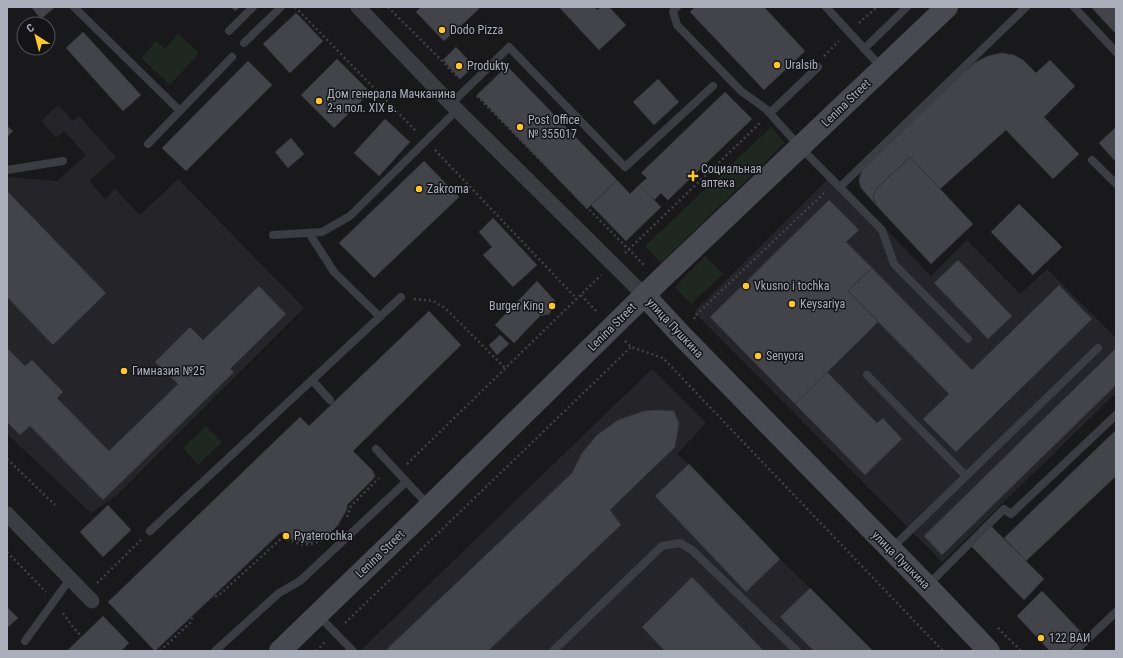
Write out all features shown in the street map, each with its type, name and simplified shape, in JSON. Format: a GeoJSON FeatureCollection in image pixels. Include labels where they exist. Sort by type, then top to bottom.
{"type":"FeatureCollection","features":[{"type":"Feature","properties":{"kind":"main road","name":"Lenina Street"},"geometry":{"type":"LineString","coordinates":[[280,651],[644,296],[947,7]]}},
{"type":"Feature","properties":{"kind":"main road","name":"улица Пушкина"},"geometry":{"type":"LineString","coordinates":[[644,296],[682,337],[989,651]]}},
{"type":"Feature","properties":{"kind":"street","name":"улица Пушкина"},"geometry":{"type":"LineString","coordinates":[[358,7],[454,107],[644,296]]}},
{"type":"Feature","properties":{"kind":"street"},"geometry":{"type":"LineString","coordinates":[[7,514],[89,598]]}},
{"type":"Feature","properties":{"kind":"lane"},"geometry":{"type":"LineString","coordinates":[[74,7],[180,111]]}},
{"type":"Feature","properties":{"kind":"lane"},"geometry":{"type":"LineString","coordinates":[[229,31],[253,7]]}},
{"type":"Feature","properties":{"kind":"lane"},"geometry":{"type":"LineString","coordinates":[[244,44],[281,7]]}},
{"type":"Feature","properties":{"kind":"lane"},"geometry":{"type":"LineString","coordinates":[[677,7],[673,10],[677,25],[741,91],[770,113],[800,147],[882,230],[894,264],[968,339]]}},
{"type":"Feature","properties":{"kind":"lane"},"geometry":{"type":"LineString","coordinates":[[826,7],[883,69]]}},
{"type":"Feature","properties":{"kind":"lane"},"geometry":{"type":"LineString","coordinates":[[864,49],[908,7]]}},
{"type":"Feature","properties":{"kind":"lane"},"geometry":{"type":"LineString","coordinates":[[840,188],[1026,7]]}},
{"type":"Feature","properties":{"kind":"lane"},"geometry":{"type":"LineString","coordinates":[[1074,7],[1116,52]]}},
{"type":"Feature","properties":{"kind":"lane"},"geometry":{"type":"LineString","coordinates":[[273,235],[322,232],[350,216],[426,141],[454,107],[509,47],[625,167],[713,86]]}},
{"type":"Feature","properties":{"kind":"lane"},"geometry":{"type":"LineString","coordinates":[[148,144],[232,57]]}},
{"type":"Feature","properties":{"kind":"lane"},"geometry":{"type":"LineString","coordinates":[[770,113],[818,67]]}},
{"type":"Feature","properties":{"kind":"lane"},"geometry":{"type":"LineString","coordinates":[[1092,160],[1116,184]]}},
{"type":"Feature","properties":{"kind":"lane"},"geometry":{"type":"LineString","coordinates":[[7,170],[63,161]]}},
{"type":"Feature","properties":{"kind":"lane"},"geometry":{"type":"LineString","coordinates":[[309,233],[334,272],[380,317]]}},
{"type":"Feature","properties":{"kind":"lane"},"geometry":{"type":"LineString","coordinates":[[150,531],[401,297]]}},
{"type":"Feature","properties":{"kind":"lane"},"geometry":{"type":"LineString","coordinates":[[891,550],[1098,348]]}},
{"type":"Feature","properties":{"kind":"lane"},"geometry":{"type":"LineString","coordinates":[[867,375],[966,476]]}},
{"type":"Feature","properties":{"kind":"lane"},"geometry":{"type":"LineString","coordinates":[[312,380],[330,400]]}},
{"type":"Feature","properties":{"kind":"lane"},"geometry":{"type":"LineString","coordinates":[[927,586],[1004,509],[1011,514],[1116,415]]}},
{"type":"Feature","properties":{"kind":"lane"},"geometry":{"type":"LineString","coordinates":[[376,449],[429,507]]}},
{"type":"Feature","properties":{"kind":"lane"},"geometry":{"type":"LineString","coordinates":[[215,651],[279,593],[300,581],[406,482]]}},
{"type":"Feature","properties":{"kind":"lane"},"geometry":{"type":"LineString","coordinates":[[553,651],[662,546],[680,543],[692,550],[797,651]]}},
{"type":"Feature","properties":{"kind":"lane"},"geometry":{"type":"LineString","coordinates":[[25,641],[70,579]]}},
{"type":"Feature","properties":{"kind":"lane"},"geometry":{"type":"LineString","coordinates":[[1075,651],[1116,612]]}},
{"type":"Feature","properties":{"kind":"lane"},"geometry":{"type":"LineString","coordinates":[[318,615],[353,651]]}},
{"type":"Feature","properties":{"kind":"path"},"geometry":{"type":"LineString","coordinates":[[295,7],[577,298]]}},
{"type":"Feature","properties":{"kind":"path"},"geometry":{"type":"LineString","coordinates":[[388,7],[461,80]]}},
{"type":"Feature","properties":{"kind":"path"},"geometry":{"type":"LineString","coordinates":[[472,91],[629,249]]}},
{"type":"Feature","properties":{"kind":"path"},"geometry":{"type":"LineString","coordinates":[[398,472],[770,113]]}},
{"type":"Feature","properties":{"kind":"path"},"geometry":{"type":"LineString","coordinates":[[401,297],[433,301],[445,308],[505,368]]}},
{"type":"Feature","properties":{"kind":"path"},"geometry":{"type":"LineString","coordinates":[[316,651],[631,347],[663,358],[943,651]]}},
{"type":"Feature","properties":{"kind":"path"},"geometry":{"type":"LineString","coordinates":[[7,459],[55,505]]}},
{"type":"Feature","properties":{"kind":"path"},"geometry":{"type":"LineString","coordinates":[[347,518],[351,506],[379,478]]}},
{"type":"Feature","properties":{"kind":"path"},"geometry":{"type":"LineString","coordinates":[[89,598],[150,531]]}},
{"type":"Feature","properties":{"kind":"path"},"geometry":{"type":"LineString","coordinates":[[160,651],[191,622],[193,613],[211,597],[218,596],[283,537],[296,543],[306,545],[316,543],[327,537]]}},
{"type":"Feature","properties":{"kind":"shaded area"},"geometry":{"type":"Polygon","coordinates":[[[178,34],[199,53],[170,85],[141,58],[156,41],[165,49],[178,34]]]}},
{"type":"Feature","properties":{"kind":"shaded area","name":"Гимназия №25"},"geometry":{"type":"Polygon","coordinates":[[[58,105],[73,121],[79,116],[116,157],[89,181],[105,199],[115,189],[140,215],[178,179],[304,308],[117,495],[91,513],[7,434],[7,177],[57,181],[86,155],[64,131],[56,138],[41,121],[58,105]]]}},
{"type":"Feature","properties":{"kind":"shaded area"},"geometry":{"type":"Polygon","coordinates":[[[771,127],[785,143],[661,263],[645,246],[771,127]]]}},
{"type":"Feature","properties":{"kind":"shaded area"},"geometry":{"type":"Polygon","coordinates":[[[833,174],[931,276],[967,240],[1020,294],[1047,269],[1116,338],[1116,393],[942,562],[694,312],[833,174]]]}},
{"type":"Feature","properties":{"kind":"shaded area"},"geometry":{"type":"Polygon","coordinates":[[[705,256],[723,274],[691,304],[675,287],[705,256]]]}},
{"type":"Feature","properties":{"kind":"shaded area"},"geometry":{"type":"Polygon","coordinates":[[[652,369],[706,423],[677,454],[689,464],[780,559],[873,651],[360,651],[652,369]]]}},
{"type":"Feature","properties":{"kind":"shaded area"},"geometry":{"type":"Polygon","coordinates":[[[206,426],[222,442],[198,465],[183,448],[206,426]]]}},
{"type":"Feature","properties":{"kind":"building"},"geometry":{"type":"Polygon","coordinates":[[[31,7],[54,7],[45,16],[38,16],[31,7]]]}},
{"type":"Feature","properties":{"kind":"building"},"geometry":{"type":"Polygon","coordinates":[[[231,7],[240,7],[235,11],[231,7]]]}},
{"type":"Feature","properties":{"kind":"building"},"geometry":{"type":"Polygon","coordinates":[[[421,7],[477,7],[479,9],[444,41],[416,12],[421,7]]]}},
{"type":"Feature","properties":{"kind":"building"},"geometry":{"type":"Polygon","coordinates":[[[559,7],[594,7],[597,10],[601,7],[609,7],[626,25],[599,50],[559,7]]]}},
{"type":"Feature","properties":{"kind":"building"},"geometry":{"type":"Polygon","coordinates":[[[695,7],[764,7],[805,51],[764,90],[690,12],[695,7]]]}},
{"type":"Feature","properties":{"kind":"building"},"geometry":{"type":"Polygon","coordinates":[[[1091,7],[1116,7],[1116,34],[1091,7]]]}},
{"type":"Feature","properties":{"kind":"building"},"geometry":{"type":"Polygon","coordinates":[[[296,13],[323,41],[290,73],[263,44],[296,13]]]}},
{"type":"Feature","properties":{"kind":"building"},"geometry":{"type":"Polygon","coordinates":[[[83,32],[141,95],[123,111],[66,48],[83,32]]]}},
{"type":"Feature","properties":{"kind":"building"},"geometry":{"type":"Polygon","coordinates":[[[456,47],[474,66],[460,79],[443,60],[456,47]]]}},
{"type":"Feature","properties":{"kind":"building"},"geometry":{"type":"Polygon","coordinates":[[[1001,53],[1014,55],[1023,60],[1036,73],[1050,60],[1075,86],[1044,117],[1079,154],[1053,179],[1006,130],[940,189],[910,157],[877,188],[873,197],[877,206],[861,188],[859,180],[862,170],[965,71],[976,62],[988,56],[1001,53]]]}},
{"type":"Feature","properties":{"kind":"building"},"geometry":{"type":"Polygon","coordinates":[[[337,59],[370,92],[334,128],[301,95],[337,59]]]}},
{"type":"Feature","properties":{"kind":"building"},"geometry":{"type":"Polygon","coordinates":[[[248,61],[272,85],[186,171],[162,148],[248,61]]]}},
{"type":"Feature","properties":{"kind":"building"},"geometry":{"type":"Polygon","coordinates":[[[507,66],[617,180],[587,209],[477,95],[507,66]]]}},
{"type":"Feature","properties":{"kind":"building"},"geometry":{"type":"Polygon","coordinates":[[[658,79],[679,102],[654,125],[633,102],[658,79]]]}},
{"type":"Feature","properties":{"kind":"building"},"geometry":{"type":"Polygon","coordinates":[[[725,92],[752,119],[668,200],[661,193],[654,200],[639,185],[647,178],[641,173],[725,92]]]}},
{"type":"Feature","properties":{"kind":"building"},"geometry":{"type":"Polygon","coordinates":[[[385,119],[410,142],[379,176],[354,153],[385,119]]]}},
{"type":"Feature","properties":{"kind":"building"},"geometry":{"type":"Polygon","coordinates":[[[7,126],[13,131],[7,137],[7,126]]]}},
{"type":"Feature","properties":{"kind":"building"},"geometry":{"type":"Polygon","coordinates":[[[1116,127],[1116,162],[1099,143],[1116,127]]]}},
{"type":"Feature","properties":{"kind":"building"},"geometry":{"type":"Polygon","coordinates":[[[291,138],[304,154],[288,168],[275,152],[291,138]]]}},
{"type":"Feature","properties":{"kind":"building"},"geometry":{"type":"Polygon","coordinates":[[[910,157],[973,224],[931,264],[877,206],[873,197],[877,188],[910,157]]]}},
{"type":"Feature","properties":{"kind":"building"},"geometry":{"type":"Polygon","coordinates":[[[424,161],[459,197],[374,278],[339,243],[424,161]]]}},
{"type":"Feature","properties":{"kind":"building"},"geometry":{"type":"Polygon","coordinates":[[[617,180],[630,194],[639,185],[661,207],[626,241],[591,205],[617,180]]]}},
{"type":"Feature","properties":{"kind":"building"},"geometry":{"type":"Polygon","coordinates":[[[7,191],[106,293],[53,345],[7,297],[7,191]]]}},
{"type":"Feature","properties":{"kind":"building","name":"Keysariya"},"geometry":{"type":"Polygon","coordinates":[[[829,200],[859,230],[846,242],[872,268],[848,291],[878,322],[795,404],[710,317],[829,200]]]}},
{"type":"Feature","properties":{"kind":"building"},"geometry":{"type":"Polygon","coordinates":[[[1019,204],[1062,247],[1033,275],[991,232],[1019,204]]]}},
{"type":"Feature","properties":{"kind":"building"},"geometry":{"type":"Polygon","coordinates":[[[493,218],[537,265],[513,287],[483,255],[492,247],[479,232],[493,218]]]}},
{"type":"Feature","properties":{"kind":"building"},"geometry":{"type":"Polygon","coordinates":[[[958,260],[1012,316],[988,339],[934,283],[958,260]]]}},
{"type":"Feature","properties":{"kind":"building"},"geometry":{"type":"Polygon","coordinates":[[[872,268],[972,370],[1059,285],[1092,319],[956,452],[923,419],[949,394],[848,291],[872,268]]]}},
{"type":"Feature","properties":{"kind":"building"},"geometry":{"type":"Polygon","coordinates":[[[537,281],[555,301],[553,308],[549,314],[540,316],[514,343],[495,325],[537,281]]]}},
{"type":"Feature","properties":{"kind":"building"},"geometry":{"type":"Polygon","coordinates":[[[259,286],[286,314],[230,369],[234,372],[103,500],[30,426],[20,435],[7,422],[7,348],[25,366],[32,360],[63,392],[57,398],[109,451],[178,384],[155,362],[190,327],[203,340],[259,286]]]}},
{"type":"Feature","properties":{"kind":"building"},"geometry":{"type":"Polygon","coordinates":[[[429,311],[461,345],[353,451],[373,471],[375,476],[347,505],[347,509],[338,525],[326,537],[308,543],[291,539],[281,532],[155,651],[108,602],[300,417],[309,426],[429,311]]]}},
{"type":"Feature","properties":{"kind":"building"},"geometry":{"type":"Polygon","coordinates":[[[500,335],[509,344],[497,355],[489,345],[500,335]]]}},
{"type":"Feature","properties":{"kind":"building"},"geometry":{"type":"Polygon","coordinates":[[[1116,348],[1116,385],[942,555],[924,536],[1116,348]]]}},
{"type":"Feature","properties":{"kind":"building"},"geometry":{"type":"Polygon","coordinates":[[[827,372],[877,423],[883,418],[902,439],[865,475],[795,404],[827,372]]]}},
{"type":"Feature","properties":{"kind":"building"},"geometry":{"type":"Polygon","coordinates":[[[644,411],[674,411],[679,423],[675,447],[610,510],[621,525],[488,651],[388,651],[387,649],[572,473],[582,453],[597,435],[618,420],[644,411]]]}},
{"type":"Feature","properties":{"kind":"building"},"geometry":{"type":"Polygon","coordinates":[[[1116,430],[1116,476],[1026,561],[1004,538],[1116,430]]]}},
{"type":"Feature","properties":{"kind":"building"},"geometry":{"type":"Polygon","coordinates":[[[689,464],[780,559],[746,592],[655,496],[689,464]]]}},
{"type":"Feature","properties":{"kind":"building"},"geometry":{"type":"Polygon","coordinates":[[[108,505],[131,530],[103,557],[80,532],[108,505]]]}},
{"type":"Feature","properties":{"kind":"building"},"geometry":{"type":"Polygon","coordinates":[[[991,526],[1044,579],[1024,600],[971,546],[991,526]]]}},
{"type":"Feature","properties":{"kind":"building"},"geometry":{"type":"Polygon","coordinates":[[[692,577],[764,651],[665,651],[642,627],[692,577]]]}},
{"type":"Feature","properties":{"kind":"building"},"geometry":{"type":"Polygon","coordinates":[[[810,588],[873,651],[814,651],[780,617],[810,588]]]}},
{"type":"Feature","properties":{"kind":"building"},"geometry":{"type":"Polygon","coordinates":[[[1042,591],[1084,635],[1068,651],[1050,651],[1017,616],[1042,591]]]}},
{"type":"Feature","properties":{"kind":"building"},"geometry":{"type":"Polygon","coordinates":[[[7,607],[18,618],[7,628],[7,607]]]}},
{"type":"Feature","properties":{"kind":"building"},"geometry":{"type":"Polygon","coordinates":[[[103,616],[129,643],[121,651],[67,651],[103,616]]]}},
{"type":"Feature","properties":{"kind":"place","name":"Dodo Pizza"},"geometry":{"type":"Point","coordinates":[442,30]}},
{"type":"Feature","properties":{"kind":"place","name":"Uralsib"},"geometry":{"type":"Point","coordinates":[777,65]}},
{"type":"Feature","properties":{"kind":"place","name":"Produkty"},"geometry":{"type":"Point","coordinates":[459,66]}},
{"type":"Feature","properties":{"kind":"place","name":"Дом генерала Мачканина 2-я пол. XIX в."},"geometry":{"type":"Point","coordinates":[319,101]}},
{"type":"Feature","properties":{"kind":"place","name":"Post Office № 355017"},"geometry":{"type":"Point","coordinates":[520,127]}},
{"type":"Feature","properties":{"kind":"place","name":"Социальная аптека"},"geometry":{"type":"Point","coordinates":[693,176]}},
{"type":"Feature","properties":{"kind":"place","name":"Zakroma"},"geometry":{"type":"Point","coordinates":[419,189]}},
{"type":"Feature","properties":{"kind":"place","name":"Vkusno i tochka"},"geometry":{"type":"Point","coordinates":[746,286]}},
{"type":"Feature","properties":{"kind":"place","name":"Keysariya"},"geometry":{"type":"Point","coordinates":[792,304]}},
{"type":"Feature","properties":{"kind":"place","name":"Burger King"},"geometry":{"type":"Point","coordinates":[552,306]}},
{"type":"Feature","properties":{"kind":"place","name":"Senyora"},"geometry":{"type":"Point","coordinates":[758,356]}},
{"type":"Feature","properties":{"kind":"place","name":"Гимназия №25"},"geometry":{"type":"Point","coordinates":[124,371]}},
{"type":"Feature","properties":{"kind":"place","name":"Pyaterochka"},"geometry":{"type":"Point","coordinates":[286,536]}},
{"type":"Feature","properties":{"kind":"place","name":"122 ВАИ"},"geometry":{"type":"Point","coordinates":[1041,638]}}]}
